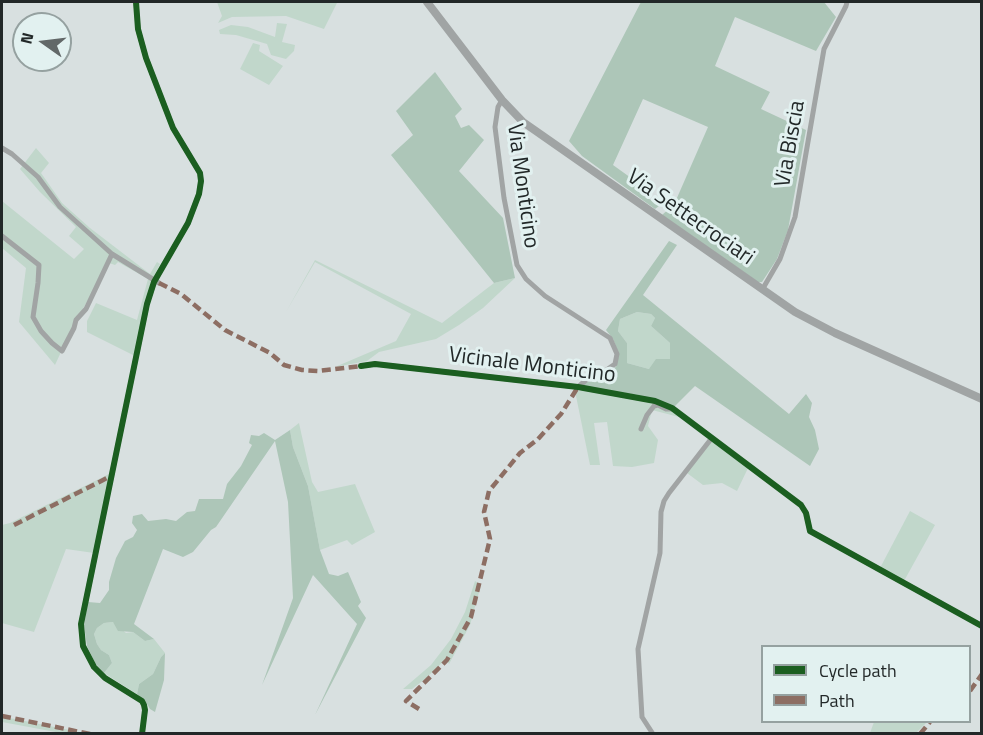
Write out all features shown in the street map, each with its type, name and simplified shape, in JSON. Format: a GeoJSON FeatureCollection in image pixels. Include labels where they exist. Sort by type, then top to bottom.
{"type":"FeatureCollection","features":[{"type":"Feature","properties":{"kind":"main road","name":"Via Settecrociari"},"geometry":{"type":"LineString","coordinates":[[427,2],[502,100],[523,122],[795,312],[835,333],[981,399]]}},
{"type":"Feature","properties":{"kind":"street"},"geometry":{"type":"LineString","coordinates":[[136,2],[138,29],[146,58],[173,128],[200,173],[201,181],[199,194],[188,222],[147,304],[81,624],[83,646],[94,667],[105,678],[142,701],[146,710],[142,734]]}},
{"type":"Feature","properties":{"kind":"street","name":"Via Biscia"},"geometry":{"type":"LineString","coordinates":[[762,291],[780,259],[795,218],[824,49],[847,2]]}},
{"type":"Feature","properties":{"kind":"street","name":"Via Monticino"},"geometry":{"type":"LineString","coordinates":[[502,100],[498,107],[495,127],[504,198],[517,265],[526,279],[545,296],[610,338],[617,354],[615,364],[606,371],[592,374],[578,387]]}},
{"type":"Feature","properties":{"kind":"street"},"geometry":{"type":"LineString","coordinates":[[2,148],[38,177],[60,207],[112,254],[156,282]]}},
{"type":"Feature","properties":{"kind":"street"},"geometry":{"type":"LineString","coordinates":[[2,236],[39,265],[39,283],[33,317],[41,331],[62,351],[76,320],[86,309],[112,254]]}},
{"type":"Feature","properties":{"kind":"street","name":"Vicinale Monticino"},"geometry":{"type":"LineString","coordinates":[[361,366],[375,364],[578,387],[656,401],[673,408],[801,505],[806,513],[810,531],[981,626]]}},
{"type":"Feature","properties":{"kind":"street"},"geometry":{"type":"LineString","coordinates":[[641,429],[654,406],[673,408]]}},
{"type":"Feature","properties":{"kind":"street"},"geometry":{"type":"LineString","coordinates":[[653,734],[642,717],[638,649],[660,553],[664,501],[711,439]]}},
{"type":"Feature","properties":{"kind":"green space"},"geometry":{"type":"Polygon","coordinates":[[[217,2],[337,3],[324,29],[286,16],[232,17],[218,23],[222,16],[217,2]]]}},
{"type":"Feature","properties":{"kind":"green space"},"geometry":{"type":"Polygon","coordinates":[[[641,2],[824,2],[836,17],[816,51],[735,17],[715,66],[770,92],[761,109],[806,130],[788,230],[777,259],[762,282],[758,282],[662,215],[673,207],[708,127],[643,99],[613,165],[645,188],[641,193],[659,206],[655,209],[582,156],[569,141],[641,2]]]}},
{"type":"Feature","properties":{"kind":"green space"},"geometry":{"type":"Polygon","coordinates":[[[277,23],[287,24],[282,42],[295,45],[294,51],[286,59],[271,55],[267,44],[236,35],[220,34],[219,30],[231,25],[248,27],[275,37],[277,23]]]}},
{"type":"Feature","properties":{"kind":"green space"},"geometry":{"type":"Polygon","coordinates":[[[253,43],[260,45],[259,51],[283,66],[269,85],[240,69],[253,43]]]}},
{"type":"Feature","properties":{"kind":"green space"},"geometry":{"type":"Polygon","coordinates":[[[435,72],[462,109],[455,116],[461,128],[469,125],[484,140],[459,171],[503,218],[515,278],[494,283],[391,155],[413,135],[396,111],[435,72]]]}},
{"type":"Feature","properties":{"kind":"green space"},"geometry":{"type":"Polygon","coordinates":[[[36,148],[49,163],[41,173],[62,203],[90,228],[150,274],[157,262],[160,264],[150,284],[135,356],[87,332],[87,321],[96,303],[137,320],[148,279],[118,262],[115,265],[109,263],[72,328],[55,365],[19,322],[26,268],[2,248],[2,201],[74,259],[84,249],[69,236],[76,227],[20,169],[36,148]]]}},
{"type":"Feature","properties":{"kind":"green space"},"geometry":{"type":"Polygon","coordinates":[[[669,241],[677,245],[643,295],[789,414],[806,394],[812,403],[809,417],[815,430],[819,449],[810,466],[695,386],[674,407],[638,395],[582,386],[593,376],[616,367],[619,354],[613,339],[606,330],[669,241]],[[637,312],[620,319],[618,331],[627,343],[627,363],[649,369],[656,359],[670,359],[670,343],[651,326],[655,318],[651,314],[637,312]]]}},
{"type":"Feature","properties":{"kind":"green space"},"geometry":{"type":"Polygon","coordinates":[[[315,260],[442,323],[494,283],[515,278],[483,308],[436,339],[379,352],[367,361],[335,367],[396,341],[411,314],[315,262],[286,312],[315,260]]]}},
{"type":"Feature","properties":{"kind":"green space"},"geometry":{"type":"Polygon","coordinates":[[[637,312],[651,314],[655,318],[651,326],[670,343],[670,359],[649,369],[627,363],[627,343],[618,331],[620,319],[637,312]]]}},
{"type":"Feature","properties":{"kind":"green space"},"geometry":{"type":"Polygon","coordinates":[[[575,391],[589,391],[647,402],[683,418],[652,410],[648,426],[658,440],[654,463],[632,467],[613,466],[607,422],[594,423],[600,465],[590,465],[575,391]]]}},
{"type":"Feature","properties":{"kind":"green space"},"geometry":{"type":"Polygon","coordinates":[[[299,423],[312,482],[318,492],[355,484],[375,532],[352,545],[347,540],[320,550],[308,486],[293,447],[290,430],[299,423]]]}},
{"type":"Feature","properties":{"kind":"green space"},"geometry":{"type":"Polygon","coordinates":[[[290,430],[293,447],[308,486],[320,550],[329,574],[338,576],[348,572],[361,602],[358,606],[366,618],[315,715],[357,624],[313,575],[262,685],[293,598],[288,502],[275,441],[216,527],[193,552],[183,557],[163,549],[134,624],[154,639],[145,641],[133,632],[118,631],[113,622],[104,623],[97,628],[94,634],[97,644],[109,655],[112,663],[104,673],[95,663],[87,646],[84,625],[88,602],[100,603],[109,590],[116,558],[125,541],[133,537],[137,530],[132,523],[133,516],[142,514],[148,521],[166,519],[176,521],[187,512],[195,511],[199,499],[223,499],[227,484],[241,466],[252,445],[249,443],[251,435],[259,436],[264,433],[275,440],[290,430]]]}},
{"type":"Feature","properties":{"kind":"green space"},"geometry":{"type":"Polygon","coordinates":[[[709,438],[749,466],[737,491],[722,483],[703,485],[687,473],[709,438]]]}},
{"type":"Feature","properties":{"kind":"green space"},"geometry":{"type":"Polygon","coordinates":[[[109,474],[94,553],[66,549],[34,632],[2,623],[2,525],[109,474]]]}},
{"type":"Feature","properties":{"kind":"green space"},"geometry":{"type":"Polygon","coordinates":[[[910,511],[935,525],[904,581],[880,568],[910,511]]]}},
{"type":"Feature","properties":{"kind":"green space"},"geometry":{"type":"Polygon","coordinates":[[[475,581],[481,585],[470,625],[449,664],[446,659],[412,689],[403,689],[431,665],[451,639],[465,612],[475,581]]]}},
{"type":"Feature","properties":{"kind":"green space"},"geometry":{"type":"Polygon","coordinates":[[[113,622],[126,633],[133,632],[145,641],[154,639],[165,653],[153,674],[139,684],[137,694],[104,673],[112,663],[109,655],[97,644],[94,634],[97,628],[104,623],[113,622]]]}},
{"type":"Feature","properties":{"kind":"green space"},"geometry":{"type":"Polygon","coordinates":[[[165,653],[164,680],[155,712],[137,694],[139,684],[153,674],[165,653]]]}},
{"type":"Feature","properties":{"kind":"green space"},"geometry":{"type":"Polygon","coordinates":[[[2,717],[84,733],[61,733],[2,722],[2,717]]]}},
{"type":"Feature","properties":{"kind":"green space"},"geometry":{"type":"Polygon","coordinates":[[[874,723],[926,723],[916,733],[870,733],[874,723]]]}},
{"type":"Feature","properties":{"kind":"marked path"},"geometry":{"type":"LineString","coordinates":[[159,283],[181,294],[225,330],[270,353],[284,365],[318,371],[361,366]]}},
{"type":"Feature","properties":{"kind":"marked path"},"geometry":{"type":"LineString","coordinates":[[419,709],[406,701],[447,660],[471,617],[490,539],[484,512],[489,491],[520,453],[538,439],[561,414],[578,387]]}},
{"type":"Feature","properties":{"kind":"marked path"},"geometry":{"type":"LineString","coordinates":[[14,525],[111,476]]}},
{"type":"Feature","properties":{"kind":"marked path"},"geometry":{"type":"LineString","coordinates":[[971,690],[982,674]]}},
{"type":"Feature","properties":{"kind":"marked path"},"geometry":{"type":"LineString","coordinates":[[2,716],[90,734]]}},
{"type":"Feature","properties":{"kind":"marked path"},"geometry":{"type":"LineString","coordinates":[[920,734],[929,723]]}},
{"type":"Feature","properties":{"kind":"cycle path"},"geometry":{"type":"LineString","coordinates":[[136,2],[138,29],[146,58],[173,128],[200,173],[201,181],[199,194],[188,223],[154,282],[147,304],[81,624],[83,646],[94,667],[105,678],[142,701],[145,710],[142,734]]}},
{"type":"Feature","properties":{"kind":"cycle path"},"geometry":{"type":"LineString","coordinates":[[361,366],[375,364],[578,387],[655,401],[672,408],[801,505],[806,513],[810,531],[982,626]]}}]}
